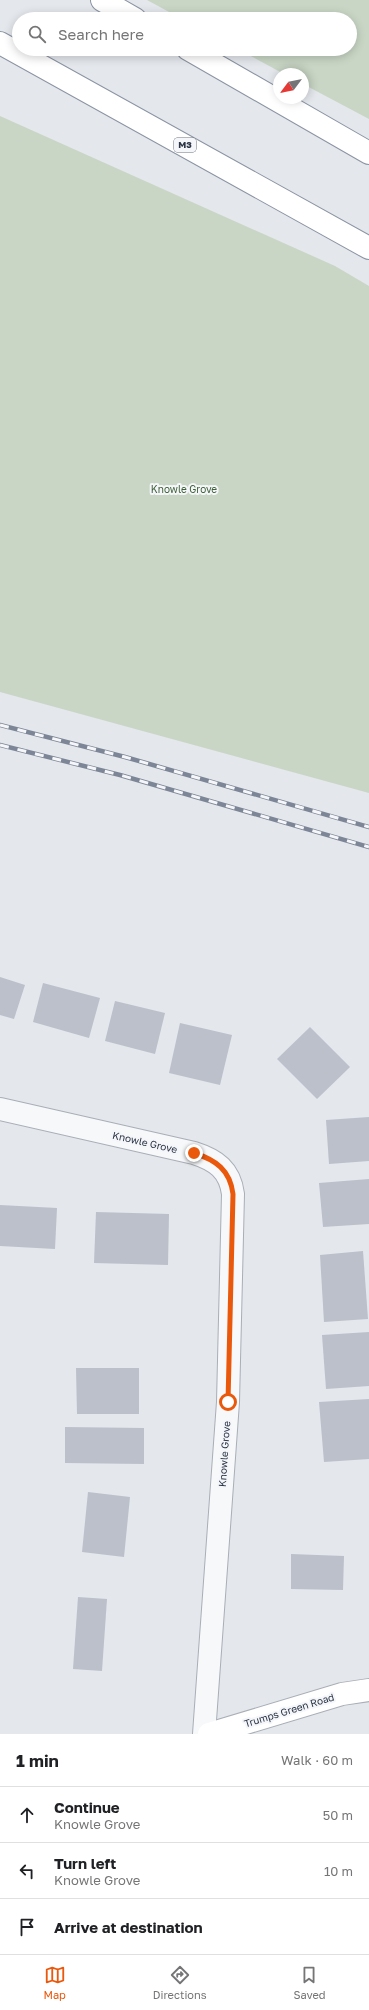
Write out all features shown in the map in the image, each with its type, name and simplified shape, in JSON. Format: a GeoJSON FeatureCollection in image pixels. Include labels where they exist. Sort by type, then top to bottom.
{"type":"FeatureCollection","features":[{"type":"Feature","properties":{"kind":"main road"},"geometry":{"type":"LineString","coordinates":[[102,0],[123,12]]}},
{"type":"Feature","properties":{"kind":"main road","name":"M3"},"geometry":{"type":"LineString","coordinates":[[0,43],[12,50]]}},
{"type":"Feature","properties":{"kind":"main road","name":"M3"},"geometry":{"type":"LineString","coordinates":[[23,56],[369,248]]}},
{"type":"Feature","properties":{"kind":"main road"},"geometry":{"type":"LineString","coordinates":[[200,56],[369,153]]}},
{"type":"Feature","properties":{"kind":"main road","name":"Trumps Green Road"},"geometry":{"type":"LineString","coordinates":[[210,1734],[342,1694],[369,1690]]}},
{"type":"Feature","properties":{"kind":"street","name":"Knowle Grove"},"geometry":{"type":"LineString","coordinates":[[0,1109],[211,1158],[224,1171],[231,1182],[233,1194],[228,1402],[204,1734]]}},
{"type":"Feature","properties":{"kind":"green space"},"geometry":{"type":"Polygon","coordinates":[[[147,0],[369,0],[369,119],[309,87],[309,68],[273,68],[251,56],[357,56],[357,12],[169,12],[147,0]]]}},
{"type":"Feature","properties":{"kind":"green space","name":"Knowle Grove"},"geometry":{"type":"Polygon","coordinates":[[[0,116],[335,266],[369,286],[369,793],[0,692],[0,116]]]}},
{"type":"Feature","properties":{"kind":"building"},"geometry":{"type":"Polygon","coordinates":[[[0,977],[25,985],[14,1019],[0,1015],[0,977]]]}},
{"type":"Feature","properties":{"kind":"building"},"geometry":{"type":"Polygon","coordinates":[[[43,983],[100,998],[89,1038],[33,1022],[43,983]]]}},
{"type":"Feature","properties":{"kind":"building"},"geometry":{"type":"Polygon","coordinates":[[[115,1001],[165,1013],[155,1054],[105,1041],[115,1001]]]}},
{"type":"Feature","properties":{"kind":"building"},"geometry":{"type":"Polygon","coordinates":[[[180,1023],[232,1035],[220,1085],[169,1073],[180,1023]]]}},
{"type":"Feature","properties":{"kind":"building"},"geometry":{"type":"Polygon","coordinates":[[[310,1027],[350,1067],[317,1099],[277,1059],[310,1027]]]}},
{"type":"Feature","properties":{"kind":"building"},"geometry":{"type":"Polygon","coordinates":[[[369,1117],[369,1161],[329,1164],[326,1120],[369,1117]]]}},
{"type":"Feature","properties":{"kind":"building"},"geometry":{"type":"Polygon","coordinates":[[[369,1179],[369,1224],[323,1227],[319,1183],[369,1179]]]}},
{"type":"Feature","properties":{"kind":"building"},"geometry":{"type":"Polygon","coordinates":[[[0,1205],[57,1208],[55,1249],[0,1246],[0,1205]]]}},
{"type":"Feature","properties":{"kind":"building"},"geometry":{"type":"Polygon","coordinates":[[[96,1212],[169,1214],[168,1265],[94,1263],[96,1212]]]}},
{"type":"Feature","properties":{"kind":"building"},"geometry":{"type":"Polygon","coordinates":[[[363,1251],[368,1319],[324,1322],[320,1255],[363,1251]]]}},
{"type":"Feature","properties":{"kind":"building"},"geometry":{"type":"Polygon","coordinates":[[[369,1332],[369,1386],[326,1389],[322,1335],[369,1332]]]}},
{"type":"Feature","properties":{"kind":"building"},"geometry":{"type":"Polygon","coordinates":[[[76,1368],[139,1368],[139,1414],[77,1414],[76,1368]]]}},
{"type":"Feature","properties":{"kind":"building"},"geometry":{"type":"Polygon","coordinates":[[[369,1399],[369,1459],[324,1462],[319,1402],[369,1399]]]}},
{"type":"Feature","properties":{"kind":"building"},"geometry":{"type":"Polygon","coordinates":[[[65,1427],[144,1428],[144,1464],[65,1463],[65,1427]]]}},
{"type":"Feature","properties":{"kind":"building"},"geometry":{"type":"Polygon","coordinates":[[[88,1492],[130,1497],[124,1557],[82,1552],[88,1492]]]}},
{"type":"Feature","properties":{"kind":"building"},"geometry":{"type":"Polygon","coordinates":[[[291,1554],[344,1556],[343,1590],[291,1589],[291,1554]]]}},
{"type":"Feature","properties":{"kind":"building"},"geometry":{"type":"Polygon","coordinates":[[[78,1597],[107,1599],[102,1671],[73,1669],[78,1597]]]}},
{"type":"Feature","properties":{"kind":"railway"},"geometry":{"type":"LineString","coordinates":[[0,725],[125,757],[369,827]]}},
{"type":"Feature","properties":{"kind":"railway"},"geometry":{"type":"LineString","coordinates":[[0,745],[120,775],[369,847]]}},
{"type":"Feature","properties":{"kind":"route"},"geometry":{"type":"LineString","coordinates":[[194,1153],[211,1158],[224,1171],[231,1182],[233,1194],[228,1402]]}}]}
